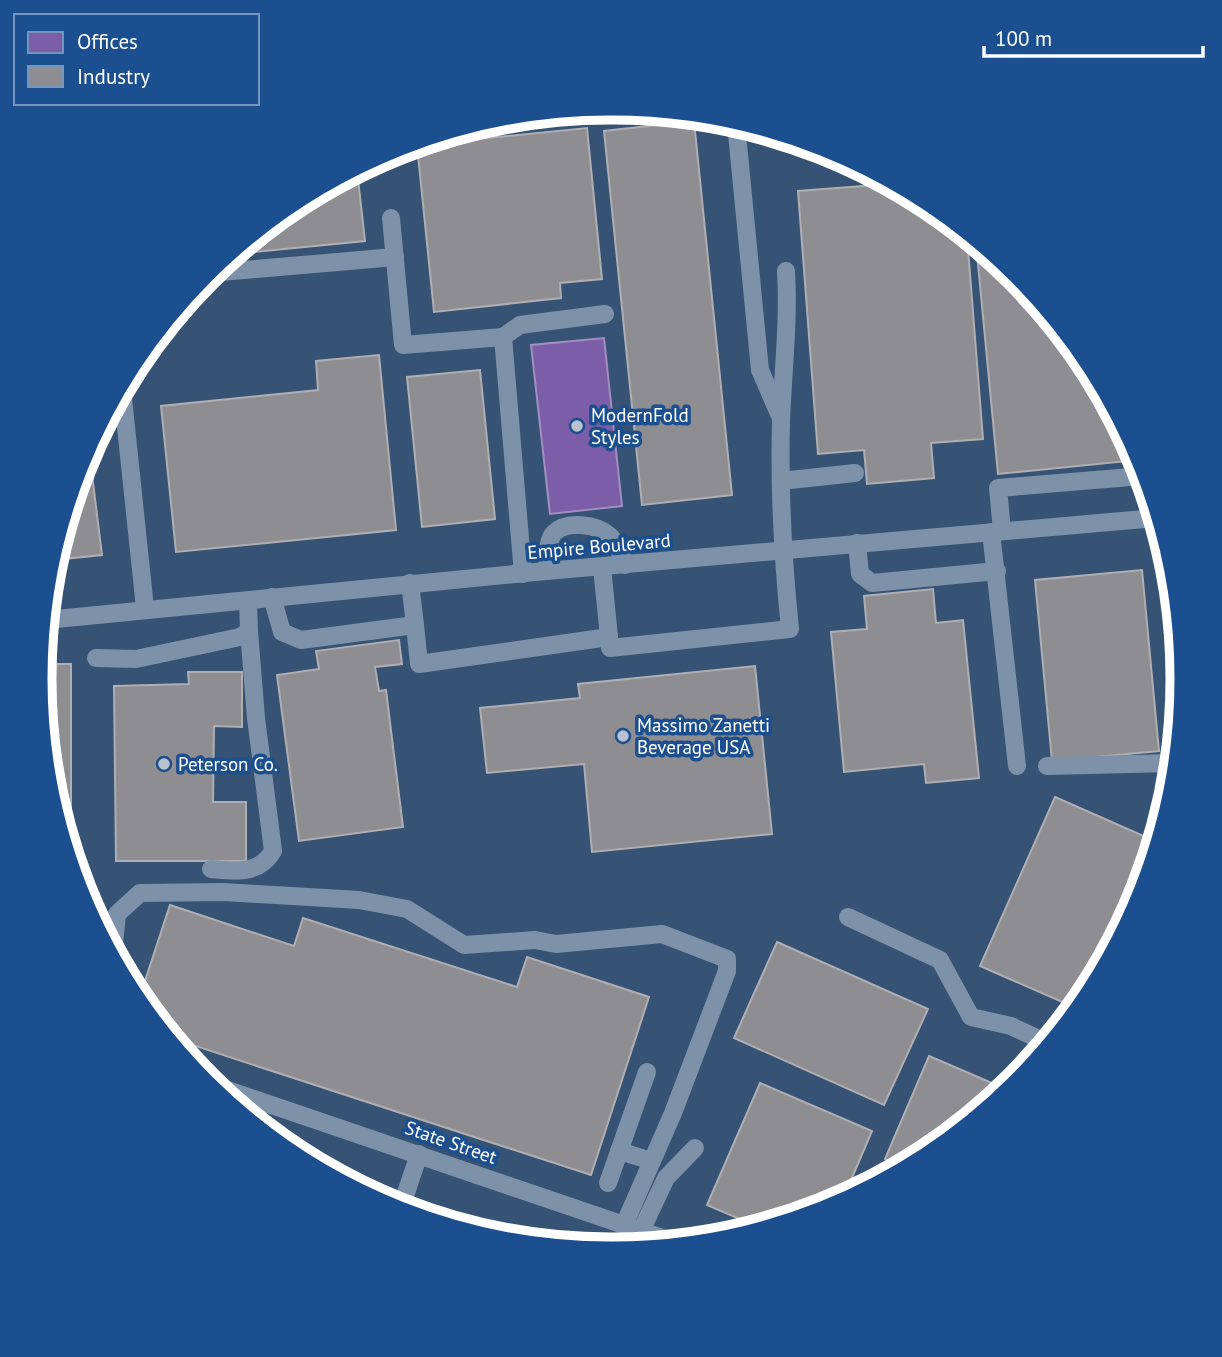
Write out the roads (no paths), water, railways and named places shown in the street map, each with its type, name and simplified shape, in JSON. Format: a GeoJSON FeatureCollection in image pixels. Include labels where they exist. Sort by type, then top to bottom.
{"type":"FeatureCollection","features":[{"type":"Feature","properties":{"kind":"street"},"geometry":{"type":"LineString","coordinates":[[737,135],[760,370],[781,419]]}},
{"type":"Feature","properties":{"kind":"street"},"geometry":{"type":"LineString","coordinates":[[391,218],[403,345],[503,337],[520,325],[605,314]]}},
{"type":"Feature","properties":{"kind":"street"},"geometry":{"type":"LineString","coordinates":[[230,271],[394,257]]}},
{"type":"Feature","properties":{"kind":"street"},"geometry":{"type":"LineString","coordinates":[[602,567],[610,648],[790,629],[781,551],[781,419],[789,319],[786,271]]}},
{"type":"Feature","properties":{"kind":"street"},"geometry":{"type":"LineString","coordinates":[[503,337],[523,574]]}},
{"type":"Feature","properties":{"kind":"street"},"geometry":{"type":"LineString","coordinates":[[117,418],[145,608]]}},
{"type":"Feature","properties":{"kind":"street"},"geometry":{"type":"LineString","coordinates":[[781,481],[855,473]]}},
{"type":"Feature","properties":{"kind":"street"},"geometry":{"type":"LineString","coordinates":[[1017,766],[997,571],[998,488],[1132,477]]}},
{"type":"Feature","properties":{"kind":"street","name":"Empire Boulevard"},"geometry":{"type":"LineString","coordinates":[[56,619],[410,583],[1146,519]]}},
{"type":"Feature","properties":{"kind":"street"},"geometry":{"type":"LineString","coordinates":[[547,571],[550,541],[554,533],[567,526],[595,527],[608,533],[617,544],[625,565]]}},
{"type":"Feature","properties":{"kind":"street"},"geometry":{"type":"LineString","coordinates":[[857,543],[860,574],[872,583],[997,571]]}},
{"type":"Feature","properties":{"kind":"street"},"geometry":{"type":"LineString","coordinates":[[410,583],[419,664],[609,637]]}},
{"type":"Feature","properties":{"kind":"street"},"geometry":{"type":"LineString","coordinates":[[272,597],[282,632],[301,640],[415,625]]}},
{"type":"Feature","properties":{"kind":"street"},"geometry":{"type":"LineString","coordinates":[[211,869],[252,869],[264,863],[273,851],[256,718],[248,601]]}},
{"type":"Feature","properties":{"kind":"street"},"geometry":{"type":"LineString","coordinates":[[96,658],[135,659],[222,643],[249,631]]}},
{"type":"Feature","properties":{"kind":"street"},"geometry":{"type":"LineString","coordinates":[[1047,766],[1163,763]]}},
{"type":"Feature","properties":{"kind":"street"},"geometry":{"type":"LineString","coordinates":[[115,936],[117,914],[140,893],[223,892],[359,900],[407,909],[464,945],[535,940],[556,944],[662,934],[727,959],[727,971],[652,1161],[634,1226]]}},
{"type":"Feature","properties":{"kind":"street"},"geometry":{"type":"LineString","coordinates":[[848,918],[940,960],[971,1017],[1010,1026],[1038,1039]]}},
{"type":"Feature","properties":{"kind":"street"},"geometry":{"type":"LineString","coordinates":[[608,1183],[647,1072]]}},
{"type":"Feature","properties":{"kind":"street","name":"State Street"},"geometry":{"type":"LineString","coordinates":[[238,1093],[657,1235]]}},
{"type":"Feature","properties":{"kind":"street"},"geometry":{"type":"LineString","coordinates":[[634,1226],[666,1178],[695,1148]]}},
{"type":"Feature","properties":{"kind":"street"},"geometry":{"type":"LineString","coordinates":[[619,1151],[652,1161]]}},
{"type":"Feature","properties":{"kind":"street"},"geometry":{"type":"LineString","coordinates":[[405,1197],[419,1154]]}},
{"type":"Feature","properties":{"kind":"place","name":"ModernFold Styles"},"geometry":{"type":"Point","coordinates":[577,426]}},
{"type":"Feature","properties":{"kind":"place","name":"Massimo Zanetti Beverage USA"},"geometry":{"type":"Point","coordinates":[623,736]}},
{"type":"Feature","properties":{"kind":"place","name":"Peterson Co."},"geometry":{"type":"Point","coordinates":[164,764]}}]}
